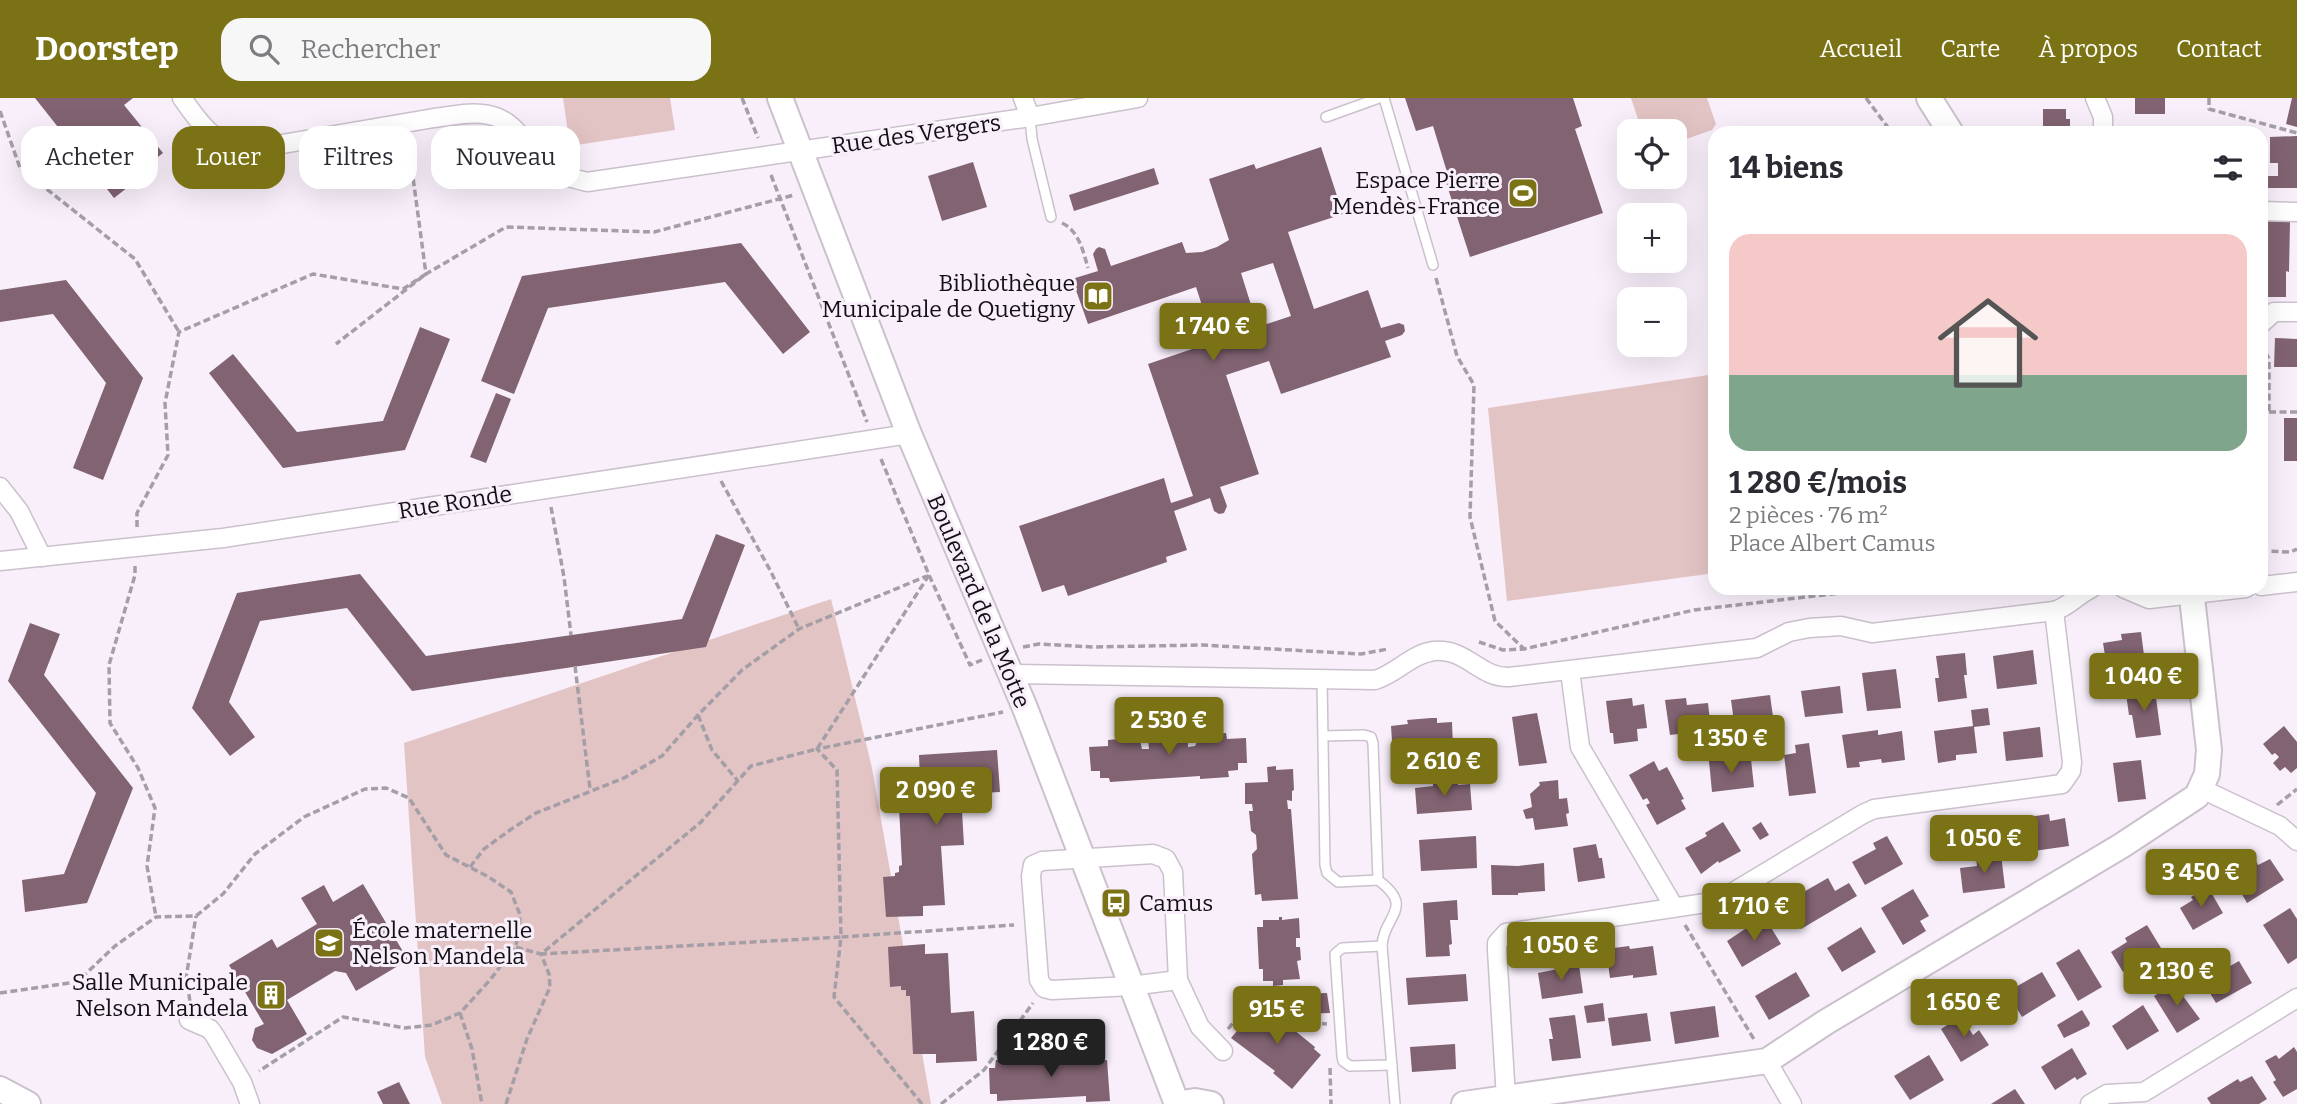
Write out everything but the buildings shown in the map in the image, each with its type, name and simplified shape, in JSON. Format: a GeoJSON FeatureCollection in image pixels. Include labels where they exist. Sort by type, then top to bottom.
{"type":"FeatureCollection","features":[{"type":"Feature","properties":{"kind":"street","name":"Rue des Vergers"},"geometry":{"type":"LineString","coordinates":[[182,98],[201,125],[221,142],[247,150],[461,115],[489,115],[511,124],[556,173],[587,182],[1030,117],[1138,98]]}},
{"type":"Feature","properties":{"kind":"street","name":"Boulevard de la Motte"},"geometry":{"type":"LineString","coordinates":[[780,98],[909,434],[1025,708],[1177,1104]]}},
{"type":"Feature","properties":{"kind":"street","name":"Rue des Vergers"},"geometry":{"type":"LineString","coordinates":[[1023,98],[1030,117]]}},
{"type":"Feature","properties":{"kind":"street"},"geometry":{"type":"LineString","coordinates":[[1930,98],[1933,108],[1946,126]]}},
{"type":"Feature","properties":{"kind":"street"},"geometry":{"type":"LineString","coordinates":[[2095,98],[2103,117],[2102,126]]}},
{"type":"Feature","properties":{"kind":"street"},"geometry":{"type":"LineString","coordinates":[[2268,211],[2297,212]]}},
{"type":"Feature","properties":{"kind":"street"},"geometry":{"type":"LineString","coordinates":[[2268,318],[2274,312],[2297,312]]}},
{"type":"Feature","properties":{"kind":"street","name":"Rue Ronde"},"geometry":{"type":"LineString","coordinates":[[0,561],[223,538],[909,434]]}},
{"type":"Feature","properties":{"kind":"street"},"geometry":{"type":"LineString","coordinates":[[0,487],[19,511],[42,557]]}},
{"type":"Feature","properties":{"kind":"street"},"geometry":{"type":"LineString","coordinates":[[2268,585],[2297,582]]}},
{"type":"Feature","properties":{"kind":"street"},"geometry":{"type":"LineString","coordinates":[[1006,663],[1322,679],[1379,678],[1409,660],[1433,651],[1459,654],[1494,677],[1500,678],[1757,648],[1789,632],[1809,628],[1841,626],[1872,633],[2054,611],[2065,607],[2078,595]]}},
{"type":"Feature","properties":{"kind":"street"},"geometry":{"type":"LineString","coordinates":[[2140,595],[2149,599],[2170,595]]}},
{"type":"Feature","properties":{"kind":"street"},"geometry":{"type":"LineString","coordinates":[[1464,1104],[1767,1061],[1826,1022],[2121,846],[2197,796],[2207,774],[2209,750],[2191,595]]}},
{"type":"Feature","properties":{"kind":"street"},"geometry":{"type":"LineString","coordinates":[[1506,1098],[1497,950],[1501,937],[1513,930],[1712,902],[1874,809],[2062,784],[2071,771],[2071,762],[2054,611]]}},
{"type":"Feature","properties":{"kind":"street"},"geometry":{"type":"LineString","coordinates":[[1570,671],[1580,747],[1674,907]]}},
{"type":"Feature","properties":{"kind":"street"},"geometry":{"type":"LineString","coordinates":[[2202,789],[2280,826],[2297,841]]}},
{"type":"Feature","properties":{"kind":"street"},"geometry":{"type":"LineString","coordinates":[[1178,980],[1131,986],[1052,990],[1044,988],[1039,980],[1031,870],[1033,865],[1042,861],[1153,853],[1166,859],[1173,872],[1178,980],[1200,1027],[1223,1051]]}},
{"type":"Feature","properties":{"kind":"street"},"geometry":{"type":"LineString","coordinates":[[2090,1104],[2107,1094],[2144,1092],[2297,998]]}},
{"type":"Feature","properties":{"kind":"street"},"geometry":{"type":"LineString","coordinates":[[190,1020],[210,1029],[242,1082],[250,1104]]}},
{"type":"Feature","properties":{"kind":"street"},"geometry":{"type":"LineString","coordinates":[[1767,1061],[1792,1104]]}},
{"type":"Feature","properties":{"kind":"street"},"geometry":{"type":"LineString","coordinates":[[0,1089],[28,1104]]}},
{"type":"Feature","properties":{"kind":"street"},"geometry":{"type":"LineString","coordinates":[[1177,1104],[1195,1101],[1210,1104]]}},
{"type":"Feature","properties":{"kind":"lane"},"geometry":{"type":"LineString","coordinates":[[1326,117],[1381,98],[1433,265]]}},
{"type":"Feature","properties":{"kind":"lane"},"geometry":{"type":"LineString","coordinates":[[1030,117],[1032,139],[1051,217]]}},
{"type":"Feature","properties":{"kind":"lane"},"geometry":{"type":"LineString","coordinates":[[1322,679],[1327,873],[1338,882],[1378,880],[1392,892],[1396,904],[1393,919],[1383,933],[1382,946],[1395,1104]]}},
{"type":"Feature","properties":{"kind":"lane"},"geometry":{"type":"LineString","coordinates":[[1324,736],[1364,735],[1373,740],[1378,880]]}},
{"type":"Feature","properties":{"kind":"lane"},"geometry":{"type":"LineString","coordinates":[[1382,946],[1342,948],[1335,954],[1342,1056],[1343,1061],[1350,1066],[1392,1065]]}},
{"type":"Feature","properties":{"kind":"path"},"geometry":{"type":"LineString","coordinates":[[742,98],[765,155],[779,200],[874,440],[929,575],[970,665],[1006,663]]}},
{"type":"Feature","properties":{"kind":"path"},"geometry":{"type":"LineString","coordinates":[[1866,98],[1887,126]]}},
{"type":"Feature","properties":{"kind":"path"},"geometry":{"type":"LineString","coordinates":[[2209,98],[2209,109],[2297,133]]}},
{"type":"Feature","properties":{"kind":"path"},"geometry":{"type":"LineString","coordinates":[[0,111],[20,168],[135,259],[179,332],[165,403],[168,455],[137,513],[135,575],[109,666],[110,723],[138,768],[155,807],[147,866],[156,917]]}},
{"type":"Feature","properties":{"kind":"path"},"geometry":{"type":"LineString","coordinates":[[179,332],[313,274],[402,289],[506,227],[654,232],[779,200],[816,187]]}},
{"type":"Feature","properties":{"kind":"path"},"geometry":{"type":"LineString","coordinates":[[415,189],[426,274]]}},
{"type":"Feature","properties":{"kind":"path"},"geometry":{"type":"LineString","coordinates":[[1051,217],[1071,227],[1081,245],[1088,268]]}},
{"type":"Feature","properties":{"kind":"path"},"geometry":{"type":"LineString","coordinates":[[1433,265],[1457,356],[1474,385],[1470,517],[1495,621],[1524,649]]}},
{"type":"Feature","properties":{"kind":"path"},"geometry":{"type":"LineString","coordinates":[[336,344],[426,274]]}},
{"type":"Feature","properties":{"kind":"path"},"geometry":{"type":"LineString","coordinates":[[2268,357],[2269,412],[2297,412]]}},
{"type":"Feature","properties":{"kind":"path"},"geometry":{"type":"LineString","coordinates":[[712,464],[799,629]]}},
{"type":"Feature","properties":{"kind":"path"},"geometry":{"type":"LineString","coordinates":[[548,488],[571,635]]}},
{"type":"Feature","properties":{"kind":"path"},"geometry":{"type":"LineString","coordinates":[[2268,551],[2290,552],[2297,549]]}},
{"type":"Feature","properties":{"kind":"path"},"geometry":{"type":"LineString","coordinates":[[470,867],[484,849],[536,813],[624,778],[662,756],[742,670],[799,629],[929,575]]}},
{"type":"Feature","properties":{"kind":"path"},"geometry":{"type":"LineString","coordinates":[[817,749],[929,575]]}},
{"type":"Feature","properties":{"kind":"path"},"geometry":{"type":"LineString","coordinates":[[575,666],[590,790]]}},
{"type":"Feature","properties":{"kind":"path"},"geometry":{"type":"LineString","coordinates":[[541,954],[701,822],[751,766],[817,749],[1025,708]]}},
{"type":"Feature","properties":{"kind":"path"},"geometry":{"type":"LineString","coordinates":[[698,715],[712,750],[738,781]]}},
{"type":"Feature","properties":{"kind":"path"},"geometry":{"type":"LineString","coordinates":[[817,749],[837,770],[841,937],[834,997],[922,1104]]}},
{"type":"Feature","properties":{"kind":"path"},"geometry":{"type":"LineString","coordinates":[[0,993],[77,982],[115,946],[156,917],[196,916],[223,894],[255,854],[304,817],[365,789],[386,789],[409,798],[446,855],[505,887],[515,899],[520,915],[515,947],[460,1013],[432,1025],[405,1028],[343,1017],[242,1082]]}},
{"type":"Feature","properties":{"kind":"path"},"geometry":{"type":"LineString","coordinates":[[1674,907],[1767,1061]]}},
{"type":"Feature","properties":{"kind":"path"},"geometry":{"type":"LineString","coordinates":[[190,1020],[192,1007],[186,978],[196,916]]}},
{"type":"Feature","properties":{"kind":"path"},"geometry":{"type":"LineString","coordinates":[[515,947],[541,954],[1035,924]]}},
{"type":"Feature","properties":{"kind":"path"},"geometry":{"type":"LineString","coordinates":[[506,1104],[525,1046],[550,987],[550,974],[541,954]]}},
{"type":"Feature","properties":{"kind":"path"},"geometry":{"type":"LineString","coordinates":[[941,1104],[984,1070],[1044,988]]}},
{"type":"Feature","properties":{"kind":"path"},"geometry":{"type":"LineString","coordinates":[[1223,1032],[1247,1006],[1260,998],[1277,1000],[1289,1006],[1302,1022],[1329,1024]]}},
{"type":"Feature","properties":{"kind":"path"},"geometry":{"type":"LineString","coordinates":[[460,1013],[472,1049],[482,1104]]}},
{"type":"Feature","properties":{"kind":"path"},"geometry":{"type":"LineString","coordinates":[[1330,1064],[1331,1104]]}},
{"type":"Feature","properties":{"kind":"shaded area"},"geometry":{"type":"Polygon","coordinates":[[[563,98],[670,98],[675,130],[580,144],[580,126],[567,126],[563,98]]]}},
{"type":"Feature","properties":{"kind":"shaded area"},"geometry":{"type":"Polygon","coordinates":[[[1631,98],[1707,98],[1716,124],[1708,126],[1708,131],[1687,139],[1687,119],[1638,119],[1631,98]]]}},
{"type":"Feature","properties":{"kind":"shaded area"},"geometry":{"type":"Polygon","coordinates":[[[1708,375],[1708,574],[1507,601],[1488,408],[1708,375]]]}},
{"type":"Feature","properties":{"kind":"shaded area"},"geometry":{"type":"Polygon","coordinates":[[[831,599],[872,768],[931,1104],[442,1104],[425,1057],[404,743],[831,599]]]}},
{"type":"Feature","properties":{"kind":"place","name":"Espace Pierre Mendès-France"},"geometry":{"type":"Point","coordinates":[1523,193]}},
{"type":"Feature","properties":{"kind":"place","name":"Bibliothèque Municipale de Quetigny"},"geometry":{"type":"Point","coordinates":[1098,296]}},
{"type":"Feature","properties":{"kind":"place","name":"Camus"},"geometry":{"type":"Point","coordinates":[1116,903]}},
{"type":"Feature","properties":{"kind":"place","name":"École maternelle Nelson Mandela"},"geometry":{"type":"Point","coordinates":[329,943]}},
{"type":"Feature","properties":{"kind":"place","name":"Salle Municipale Nelson Mandela"},"geometry":{"type":"Point","coordinates":[271,995]}}]}
